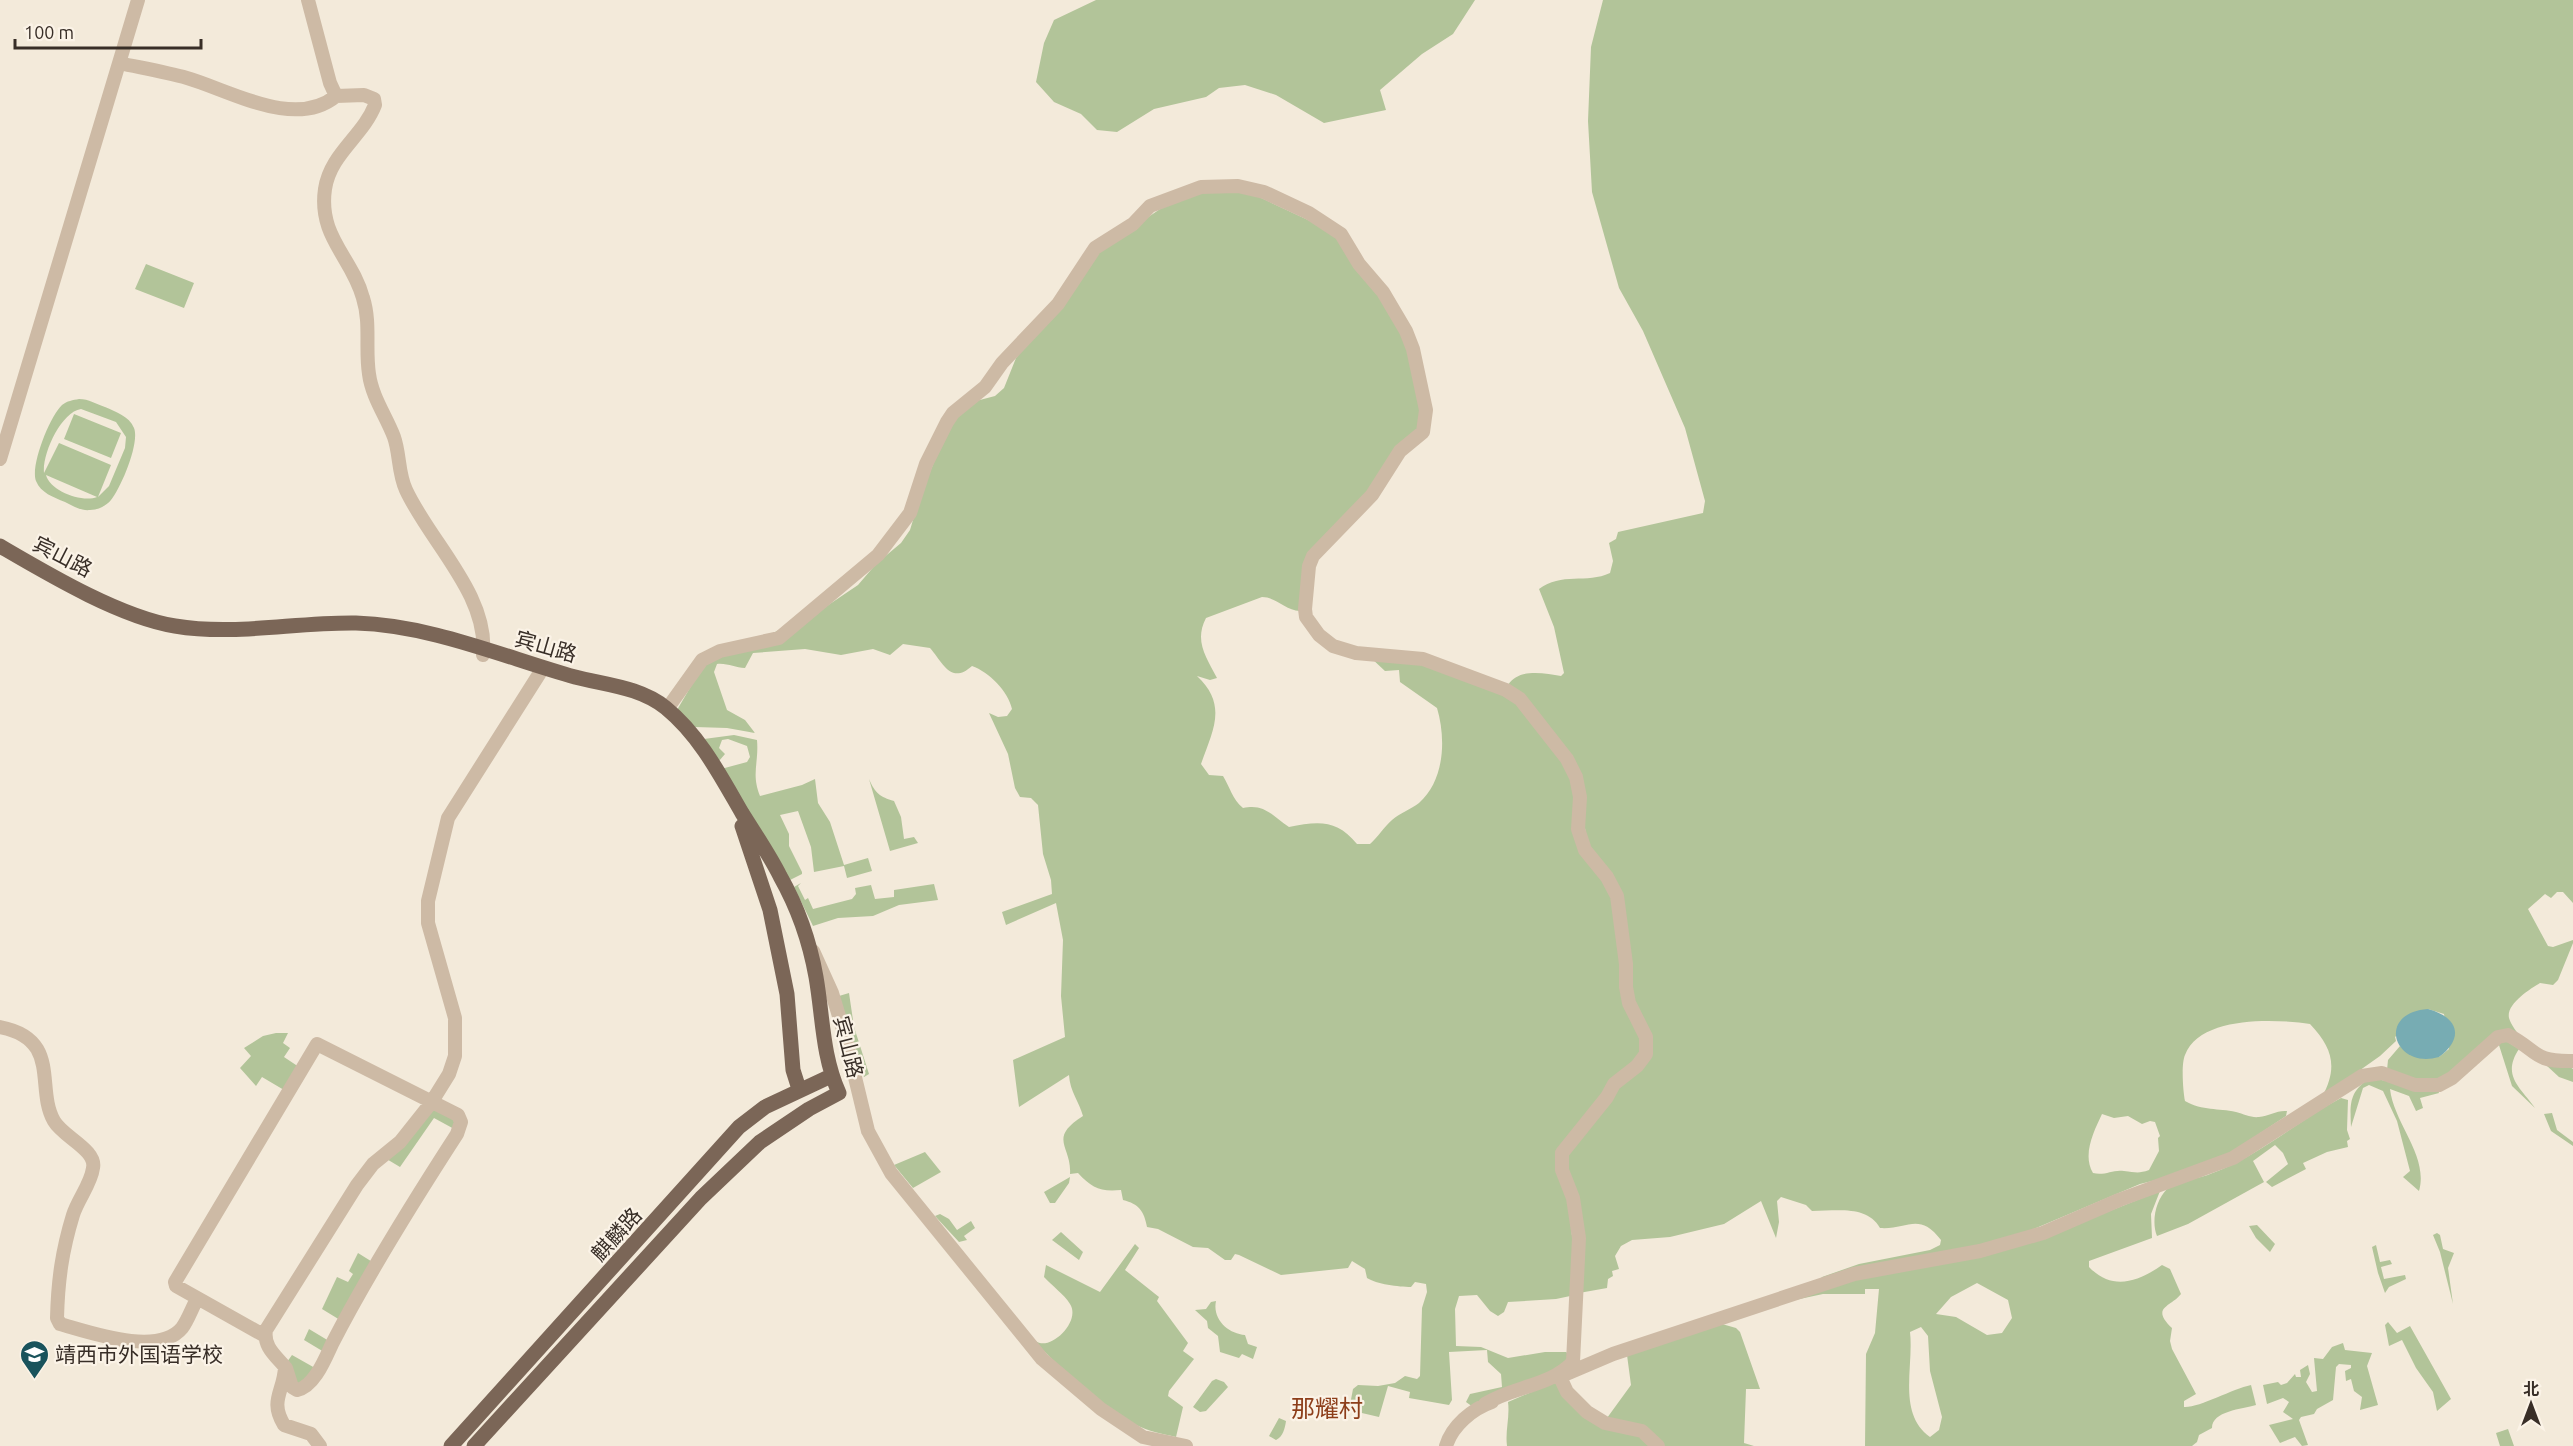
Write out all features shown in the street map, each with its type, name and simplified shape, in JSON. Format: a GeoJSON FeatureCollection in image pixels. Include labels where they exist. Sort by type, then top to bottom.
{"type":"FeatureCollection","features":[{"type":"Feature","properties":{"kind":"main road","name":"宾山路"},"geometry":{"type":"LineString","coordinates":[[0,546],[115,606],[172,626],[219,631],[320,624],[371,624],[422,632],[483,653]]}},
{"type":"Feature","properties":{"kind":"main road","name":"宾山路"},"geometry":{"type":"LineString","coordinates":[[0,551],[107,608],[170,631],[220,636],[357,628],[407,634],[483,653],[628,696],[654,708],[689,739],[737,813],[766,897],[787,994],[793,1070],[799,1089]]}},
{"type":"Feature","properties":{"kind":"main road","name":"宾山路"},"geometry":{"type":"LineString","coordinates":[[541,670],[632,690],[667,709],[704,750],[782,879],[808,944],[817,980],[825,1055],[839,1093]]}},
{"type":"Feature","properties":{"kind":"main road","name":"麒麟路"},"geometry":{"type":"LineString","coordinates":[[451,1446],[739,1127],[765,1107],[799,1089],[831,1076]]}},
{"type":"Feature","properties":{"kind":"main road","name":"麒麟路"},"geometry":{"type":"LineString","coordinates":[[474,1446],[700,1198],[760,1142],[808,1109],[839,1093]]}},
{"type":"Feature","properties":{"kind":"street"},"geometry":{"type":"LineString","coordinates":[[0,459],[138,0]]}},
{"type":"Feature","properties":{"kind":"street"},"geometry":{"type":"LineString","coordinates":[[308,0],[336,96]]}},
{"type":"Feature","properties":{"kind":"street"},"geometry":{"type":"LineString","coordinates":[[119,63],[189,79],[222,93],[280,108],[317,105],[328,102],[336,96],[364,95],[374,99],[375,105],[327,177],[323,201],[327,226],[333,242],[364,298],[368,327],[370,384],[395,440],[406,489],[454,567],[475,607],[484,638],[483,653]]}},
{"type":"Feature","properties":{"kind":"street"},"geometry":{"type":"LineString","coordinates":[[667,709],[702,660],[720,651],[779,638],[878,555],[910,513],[926,464],[941,431],[953,413],[985,387],[1007,357],[1058,304],[1095,248],[1133,224],[1150,206],[1201,187],[1238,186],[1264,192],[1309,213],[1341,234],[1359,264],[1383,292],[1406,331],[1419,371],[1426,417],[1423,432],[1400,452],[1371,495],[1313,556],[1309,566],[1306,617],[1318,635],[1333,646],[1376,656],[1423,658],[1471,675],[1520,699],[1567,759],[1576,777],[1580,797],[1578,829],[1585,850],[1607,877],[1617,897],[1629,1003],[1646,1037],[1646,1054],[1637,1066],[1614,1084],[1562,1153],[1562,1170],[1573,1198],[1580,1238],[1573,1362],[1564,1371],[1541,1383],[1485,1404],[1465,1418],[1454,1430],[1446,1446]]}},
{"type":"Feature","properties":{"kind":"street"},"geometry":{"type":"LineString","coordinates":[[265,1336],[285,1298],[357,1185],[373,1164],[400,1142],[431,1103],[449,1074],[457,1046],[455,1018],[426,913],[445,825],[541,670]]}},
{"type":"Feature","properties":{"kind":"street"},"geometry":{"type":"LineString","coordinates":[[808,944],[818,958],[832,993],[851,1056],[868,1131],[891,1173],[1042,1359],[1101,1409],[1155,1446]]}},
{"type":"Feature","properties":{"kind":"street"},"geometry":{"type":"LineString","coordinates":[[0,1027],[25,1038],[42,1057],[48,1108],[55,1122],[92,1158],[94,1167],[74,1213],[60,1259],[57,1318],[60,1324],[116,1340],[160,1339],[181,1329],[197,1299]]}},
{"type":"Feature","properties":{"kind":"street"},"geometry":{"type":"LineString","coordinates":[[1485,1404],[1540,1387],[1613,1354],[1844,1277],[1980,1251],[2043,1233],[2119,1200],[2233,1158],[2344,1087],[2371,1073],[2382,1073],[2415,1085],[2439,1085],[2452,1078],[2498,1037],[2508,1035],[2535,1055],[2546,1060],[2573,1061]]}},
{"type":"Feature","properties":{"kind":"street"},"geometry":{"type":"LineString","coordinates":[[317,1044],[431,1103],[461,1118],[457,1134],[348,1311],[319,1369],[307,1385],[297,1390],[292,1387],[285,1367],[272,1353],[265,1336],[176,1286],[176,1280],[317,1044]]}},
{"type":"Feature","properties":{"kind":"street"},"geometry":{"type":"LineString","coordinates":[[285,1367],[276,1402],[278,1415],[284,1425],[311,1434],[320,1446]]}},
{"type":"Feature","properties":{"kind":"street"},"geometry":{"type":"LineString","coordinates":[[1560,1377],[1567,1392],[1587,1412],[1605,1423],[1642,1431],[1658,1446]]}},
{"type":"Feature","properties":{"kind":"street"},"geometry":{"type":"LineString","coordinates":[[1143,1437],[1186,1446]]}},
{"type":"Feature","properties":{"kind":"green space"},"geometry":{"type":"Polygon","coordinates":[[[1096,0],[1475,0],[1453,34],[1422,54],[1380,90],[1386,110],[1324,123],[1276,95],[1245,85],[1219,88],[1206,97],[1154,109],[1117,132],[1097,130],[1081,114],[1054,102],[1036,82],[1044,43],[1054,20],[1096,0]]]}},
{"type":"Feature","properties":{"kind":"green space"},"geometry":{"type":"Polygon","coordinates":[[[1603,0],[2573,0],[2573,903],[2563,892],[2557,892],[2551,898],[2545,894],[2528,909],[2548,946],[2553,947],[2573,940],[2573,943],[2558,980],[2553,985],[2540,983],[2511,1007],[2509,1018],[2521,1039],[2512,1032],[2443,1078],[2421,1080],[2387,1070],[2388,1060],[2400,1046],[2405,1051],[2439,1057],[2449,1049],[2444,1014],[2428,1009],[2395,1037],[2396,1041],[2380,1056],[2322,1097],[2330,1077],[2331,1059],[2324,1041],[2310,1024],[2260,1021],[2222,1026],[2193,1042],[2185,1055],[2183,1084],[2185,1101],[2210,1109],[2236,1112],[2253,1117],[2287,1111],[2286,1116],[2226,1156],[2180,1174],[2140,1184],[2017,1236],[1819,1281],[1822,1277],[1859,1264],[1930,1250],[1940,1245],[1941,1240],[1933,1231],[1919,1224],[1880,1228],[1867,1216],[1859,1213],[1841,1210],[1812,1211],[1806,1205],[1781,1197],[1777,1201],[1779,1222],[1776,1238],[1761,1201],[1724,1224],[1670,1237],[1632,1240],[1621,1246],[1615,1256],[1619,1269],[1612,1271],[1613,1276],[1608,1279],[1607,1288],[1579,1293],[1564,1170],[1573,1140],[1648,1055],[1631,1004],[1620,897],[1588,850],[1578,777],[1508,685],[1518,676],[1525,674],[1561,676],[1564,673],[1554,627],[1539,589],[1556,581],[1592,578],[1610,573],[1613,561],[1609,543],[1616,539],[1618,532],[1703,513],[1705,501],[1685,428],[1643,331],[1619,288],[1592,192],[1588,121],[1591,47],[1603,0]],[[2102,1114],[2093,1135],[2089,1159],[2093,1173],[2149,1170],[2159,1151],[2158,1138],[2160,1136],[2155,1122],[2142,1124],[2128,1116],[2114,1118],[2102,1114]]]}},
{"type":"Feature","properties":{"kind":"green space"},"geometry":{"type":"Polygon","coordinates":[[[1244,190],[1336,233],[1405,332],[1423,423],[1376,484],[1316,547],[1300,611],[1262,597],[1206,618],[1201,642],[1217,678],[1210,680],[1197,676],[1207,687],[1215,708],[1213,729],[1201,764],[1209,775],[1223,776],[1234,797],[1243,808],[1263,809],[1289,827],[1318,823],[1334,826],[1350,836],[1357,844],[1370,844],[1392,820],[1419,803],[1428,794],[1434,783],[1441,758],[1442,732],[1437,708],[1400,682],[1399,670],[1385,671],[1370,657],[1422,661],[1517,700],[1574,778],[1576,829],[1614,897],[1635,1020],[1644,1053],[1559,1151],[1571,1197],[1575,1295],[1556,1299],[1508,1302],[1504,1312],[1498,1316],[1490,1311],[1477,1295],[1459,1296],[1455,1309],[1456,1346],[1481,1347],[1508,1358],[1545,1352],[1566,1352],[1571,1356],[1560,1367],[1473,1407],[1466,1402],[1470,1394],[1502,1387],[1501,1374],[1488,1362],[1487,1350],[1449,1352],[1452,1400],[1449,1405],[1409,1398],[1410,1392],[1388,1386],[1379,1417],[1349,1410],[1353,1389],[1358,1385],[1378,1386],[1395,1383],[1405,1376],[1417,1379],[1420,1376],[1422,1308],[1427,1292],[1426,1284],[1415,1282],[1411,1287],[1406,1287],[1376,1282],[1367,1278],[1365,1269],[1352,1261],[1348,1268],[1281,1275],[1239,1255],[1235,1254],[1231,1260],[1225,1260],[1208,1248],[1193,1247],[1158,1229],[1147,1227],[1140,1209],[1123,1200],[1121,1190],[1102,1189],[1092,1185],[1078,1173],[1070,1174],[1064,1137],[1072,1124],[1083,1116],[1069,1075],[1019,1107],[1013,1060],[1065,1037],[1061,996],[1063,940],[1056,903],[1006,925],[1002,912],[1052,894],[1051,880],[1043,854],[1038,805],[1031,798],[1020,797],[1015,788],[1008,754],[989,713],[998,717],[1007,716],[1012,709],[1002,689],[991,677],[972,666],[965,671],[953,673],[943,665],[930,648],[903,644],[890,655],[873,649],[841,655],[805,649],[753,653],[745,668],[717,664],[714,672],[727,710],[745,720],[755,733],[727,728],[695,727],[677,710],[704,664],[815,614],[858,585],[876,564],[901,543],[910,530],[920,497],[950,422],[976,401],[995,396],[1004,388],[1016,358],[1100,250],[1163,207],[1202,192],[1244,190]]]}},
{"type":"Feature","properties":{"kind":"green space"},"geometry":{"type":"Polygon","coordinates":[[[146,264],[194,283],[184,308],[135,289],[146,264]]]}},
{"type":"Feature","properties":{"kind":"green space"},"geometry":{"type":"Polygon","coordinates":[[[77,399],[89,401],[122,415],[134,428],[132,454],[115,494],[107,504],[93,510],[80,509],[48,494],[36,481],[38,453],[52,419],[62,405],[77,399]],[[81,409],[66,418],[54,435],[46,455],[44,473],[59,443],[111,465],[98,497],[109,486],[125,448],[126,437],[116,422],[81,409]],[[46,475],[60,491],[75,497],[97,497],[46,475]]]}},
{"type":"Feature","properties":{"kind":"green space"},"geometry":{"type":"Polygon","coordinates":[[[74,414],[121,433],[111,458],[64,439],[74,414]]]}},
{"type":"Feature","properties":{"kind":"green space"},"geometry":{"type":"Polygon","coordinates":[[[734,735],[757,740],[756,775],[760,796],[802,785],[815,779],[818,803],[830,822],[844,865],[868,858],[872,871],[847,878],[844,866],[814,872],[811,847],[798,811],[780,815],[789,834],[789,846],[802,872],[790,880],[721,769],[747,762],[750,757],[747,746],[728,739],[722,740],[719,748],[725,754],[719,761],[704,739],[734,735]]]}},
{"type":"Feature","properties":{"kind":"green space"},"geometry":{"type":"Polygon","coordinates":[[[869,779],[879,794],[894,801],[901,817],[904,839],[914,837],[918,843],[890,851],[869,779]]]}},
{"type":"Feature","properties":{"kind":"green space"},"geometry":{"type":"Polygon","coordinates":[[[801,883],[798,886],[805,900],[808,898],[813,909],[852,899],[856,894],[855,888],[871,885],[875,899],[894,897],[894,890],[934,884],[938,900],[899,905],[873,916],[838,918],[813,926],[794,887],[801,883]]]}},
{"type":"Feature","properties":{"kind":"green space"},"geometry":{"type":"Polygon","coordinates":[[[849,993],[854,1027],[869,1074],[864,1077],[839,996],[849,993]]]}},
{"type":"Feature","properties":{"kind":"green space"},"geometry":{"type":"Polygon","coordinates":[[[288,1033],[283,1043],[290,1048],[284,1057],[299,1067],[284,1090],[262,1077],[256,1086],[240,1068],[251,1056],[244,1048],[263,1036],[288,1033]]]}},
{"type":"Feature","properties":{"kind":"green space"},"geometry":{"type":"Polygon","coordinates":[[[2506,1041],[2519,1049],[2514,1058],[2512,1074],[2519,1088],[2535,1108],[2512,1086],[2498,1042],[2506,1041]]]}},
{"type":"Feature","properties":{"kind":"green space"},"geometry":{"type":"Polygon","coordinates":[[[2546,1065],[2570,1067],[2573,1069],[2573,1082],[2559,1077],[2546,1065]]]}},
{"type":"Feature","properties":{"kind":"green space"},"geometry":{"type":"Polygon","coordinates":[[[2370,1078],[2438,1090],[2439,1093],[2420,1098],[2423,1108],[2416,1111],[2409,1096],[2390,1089],[2393,1102],[2419,1165],[2421,1178],[2419,1191],[2403,1177],[2410,1171],[2397,1121],[2383,1091],[2369,1085],[2363,1088],[2351,1127],[2354,1093],[2370,1078]]]}},
{"type":"Feature","properties":{"kind":"green space"},"geometry":{"type":"Polygon","coordinates":[[[2341,1098],[2348,1100],[2347,1130],[2350,1139],[2347,1141],[2348,1147],[2327,1152],[2303,1163],[2306,1169],[2272,1187],[2266,1182],[2288,1164],[2283,1153],[2275,1145],[2253,1161],[2264,1182],[2188,1224],[2157,1236],[2154,1224],[2156,1211],[2163,1194],[2171,1186],[2228,1167],[2261,1149],[2341,1098]]]}},
{"type":"Feature","properties":{"kind":"green space"},"geometry":{"type":"Polygon","coordinates":[[[434,1108],[458,1120],[456,1130],[434,1118],[400,1167],[385,1158],[434,1108]]]}},
{"type":"Feature","properties":{"kind":"green space"},"geometry":{"type":"Polygon","coordinates":[[[2552,1113],[2557,1130],[2573,1142],[2573,1146],[2551,1131],[2544,1114],[2552,1113]]]}},
{"type":"Feature","properties":{"kind":"green space"},"geometry":{"type":"Polygon","coordinates":[[[925,1152],[941,1172],[913,1188],[894,1165],[925,1152]]]}},
{"type":"Feature","properties":{"kind":"green space"},"geometry":{"type":"Polygon","coordinates":[[[1070,1177],[1069,1183],[1055,1203],[1050,1203],[1044,1192],[1070,1177]]]}},
{"type":"Feature","properties":{"kind":"green space"},"geometry":{"type":"Polygon","coordinates":[[[2160,1191],[2151,1214],[2152,1238],[2089,1261],[2089,1267],[2098,1275],[2116,1281],[2144,1276],[2162,1265],[2170,1269],[2181,1294],[2164,1308],[2163,1316],[2172,1328],[2170,1341],[2172,1349],[2196,1394],[2184,1401],[2184,1407],[2198,1405],[2251,1385],[2256,1405],[2222,1414],[2213,1422],[2212,1428],[2199,1435],[2197,1442],[2192,1446],[1865,1446],[1866,1354],[1875,1333],[1879,1289],[1865,1289],[1865,1294],[1823,1294],[1795,1300],[1852,1279],[2067,1228],[2160,1191]],[[1977,1283],[1951,1297],[1936,1314],[1956,1317],[1987,1335],[2002,1333],[2012,1318],[2008,1300],[1977,1283]],[[1921,1327],[1910,1332],[1910,1402],[1920,1427],[1930,1437],[1939,1430],[1942,1417],[1930,1371],[1928,1336],[1921,1327]]]}},
{"type":"Feature","properties":{"kind":"green space"},"geometry":{"type":"Polygon","coordinates":[[[940,1214],[949,1219],[957,1230],[971,1221],[975,1228],[964,1236],[967,1240],[959,1242],[935,1216],[940,1214]]]}},
{"type":"Feature","properties":{"kind":"green space"},"geometry":{"type":"Polygon","coordinates":[[[2257,1225],[2275,1244],[2270,1252],[2256,1238],[2249,1226],[2257,1225]]]}},
{"type":"Feature","properties":{"kind":"green space"},"geometry":{"type":"Polygon","coordinates":[[[1061,1232],[1083,1252],[1079,1260],[1052,1240],[1061,1232]]]}},
{"type":"Feature","properties":{"kind":"green space"},"geometry":{"type":"Polygon","coordinates":[[[2437,1233],[2440,1235],[2443,1249],[2454,1253],[2448,1268],[2453,1304],[2440,1252],[2433,1235],[2437,1233]]]}},
{"type":"Feature","properties":{"kind":"green space"},"geometry":{"type":"Polygon","coordinates":[[[1135,1244],[1139,1248],[1125,1270],[1159,1297],[1157,1301],[1188,1343],[1183,1351],[1194,1359],[1169,1391],[1168,1396],[1183,1407],[1176,1437],[1141,1427],[1106,1406],[1058,1365],[1031,1337],[1021,1324],[1037,1342],[1043,1343],[1057,1338],[1072,1318],[1070,1304],[1044,1277],[1046,1265],[1100,1292],[1135,1244]]]}},
{"type":"Feature","properties":{"kind":"green space"},"geometry":{"type":"Polygon","coordinates":[[[2376,1245],[2380,1262],[2390,1260],[2392,1264],[2381,1267],[2384,1279],[2405,1275],[2406,1279],[2389,1287],[2385,1293],[2372,1247],[2376,1245]]]}},
{"type":"Feature","properties":{"kind":"green space"},"geometry":{"type":"Polygon","coordinates":[[[358,1253],[374,1263],[340,1320],[322,1309],[337,1277],[348,1282],[353,1274],[349,1271],[358,1253]]]}},
{"type":"Feature","properties":{"kind":"green space"},"geometry":{"type":"Polygon","coordinates":[[[1216,1301],[1215,1308],[1223,1325],[1233,1332],[1245,1335],[1248,1344],[1257,1347],[1253,1359],[1242,1354],[1239,1358],[1220,1352],[1218,1336],[1208,1328],[1207,1321],[1195,1310],[1206,1309],[1211,1302],[1216,1301]]]}},
{"type":"Feature","properties":{"kind":"green space"},"geometry":{"type":"Polygon","coordinates":[[[2388,1322],[2397,1333],[2410,1326],[2451,1399],[2437,1411],[2433,1392],[2416,1368],[2402,1340],[2389,1346],[2385,1325],[2388,1322]]]}},
{"type":"Feature","properties":{"kind":"green space"},"geometry":{"type":"Polygon","coordinates":[[[1722,1324],[1736,1328],[1740,1332],[1760,1389],[1746,1389],[1744,1443],[1754,1446],[1662,1446],[1607,1418],[1631,1385],[1627,1355],[1722,1324]]]}},
{"type":"Feature","properties":{"kind":"green space"},"geometry":{"type":"Polygon","coordinates":[[[309,1329],[329,1341],[324,1352],[304,1340],[309,1329]]]}},
{"type":"Feature","properties":{"kind":"green space"},"geometry":{"type":"Polygon","coordinates":[[[2343,1343],[2345,1350],[2372,1353],[2367,1366],[2378,1405],[2360,1410],[2362,1397],[2354,1391],[2351,1379],[2346,1381],[2345,1371],[2351,1368],[2351,1365],[2339,1364],[2336,1367],[2333,1400],[2317,1409],[2314,1414],[2301,1417],[2299,1420],[2308,1445],[2302,1446],[2295,1437],[2280,1443],[2269,1425],[2293,1419],[2283,1412],[2289,1402],[2283,1398],[2267,1404],[2263,1385],[2287,1383],[2295,1374],[2296,1377],[2301,1377],[2300,1370],[2308,1365],[2310,1374],[2306,1382],[2312,1392],[2317,1391],[2314,1358],[2323,1359],[2332,1347],[2343,1343]]]}},
{"type":"Feature","properties":{"kind":"green space"},"geometry":{"type":"Polygon","coordinates":[[[292,1355],[315,1368],[302,1382],[296,1384],[287,1362],[292,1355]]]}},
{"type":"Feature","properties":{"kind":"green space"},"geometry":{"type":"Polygon","coordinates":[[[1216,1379],[1224,1382],[1228,1387],[1206,1411],[1200,1412],[1193,1407],[1212,1381],[1216,1379]]]}},
{"type":"Feature","properties":{"kind":"green space"},"geometry":{"type":"Polygon","coordinates":[[[1555,1382],[1586,1414],[1634,1430],[1655,1446],[1507,1446],[1508,1402],[1555,1382]]]}},
{"type":"Feature","properties":{"kind":"green space"},"geometry":{"type":"Polygon","coordinates":[[[1279,1418],[1286,1421],[1282,1435],[1276,1440],[1269,1436],[1279,1418]]]}},
{"type":"Feature","properties":{"kind":"green space"},"geometry":{"type":"Polygon","coordinates":[[[2508,1429],[2514,1446],[2500,1446],[2496,1433],[2508,1429]]]}},
{"type":"Feature","properties":{"kind":"water"},"geometry":{"type":"Polygon","coordinates":[[[2428,1009],[2446,1017],[2452,1023],[2455,1036],[2447,1050],[2439,1057],[2423,1059],[2411,1056],[2402,1049],[2397,1039],[2396,1029],[2401,1020],[2411,1013],[2428,1009]]]}},
{"type":"Feature","properties":{"kind":"place","name":"靖西市外国语学校"},"geometry":{"type":"Point","coordinates":[34,1380]}},
{"type":"Feature","properties":{"kind":"district","name":"那耀村"},"geometry":{"type":"Point","coordinates":[1327,1408]}}]}
